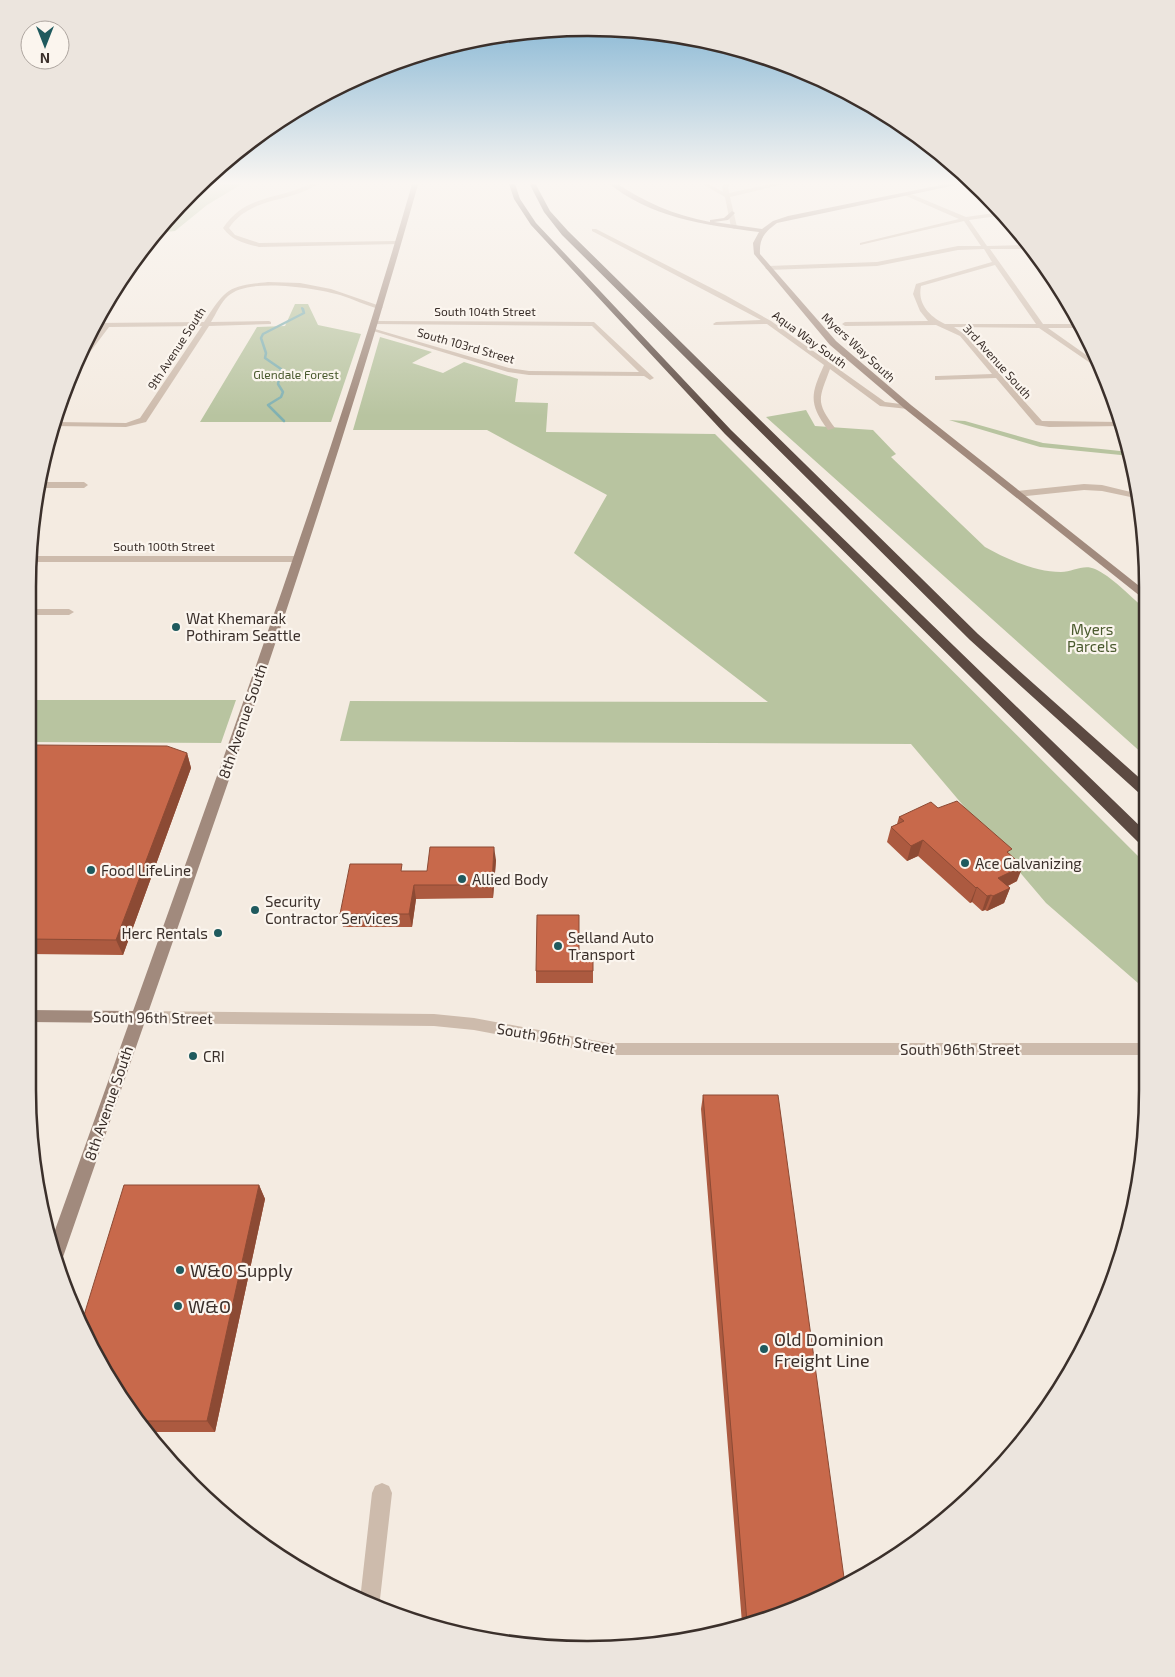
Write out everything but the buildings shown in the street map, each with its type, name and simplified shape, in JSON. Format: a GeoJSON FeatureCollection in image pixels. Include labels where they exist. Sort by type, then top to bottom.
{"type":"FeatureCollection","features":[{"type":"Feature","properties":{"kind":"highway"},"geometry":{"type":"LineString","coordinates":[[565,259],[728,432],[1139,834]]}},
{"type":"Feature","properties":{"kind":"highway"},"geometry":{"type":"LineString","coordinates":[[591,259],[974,637],[1139,786]]}},
{"type":"Feature","properties":{"kind":"street","name":"8th Avenue South"},"geometry":{"type":"LineString","coordinates":[[59,1243],[266,654],[374,326],[393,259]]}},
{"type":"Feature","properties":{"kind":"street","name":"Aqua Way South"},"geometry":{"type":"LineString","coordinates":[[651,259],[769,322],[827,366],[883,404],[908,407]]}},
{"type":"Feature","properties":{"kind":"street","name":"Myers Way South"},"geometry":{"type":"LineString","coordinates":[[761,259],[833,343],[908,407],[1139,591]]}},
{"type":"Feature","properties":{"kind":"street"},"geometry":{"type":"LineString","coordinates":[[768,268],[886,263],[903,259]]}},
{"type":"Feature","properties":{"kind":"street"},"geometry":{"type":"LineString","coordinates":[[993,259],[1041,326],[1090,361]]}},
{"type":"Feature","properties":{"kind":"street","name":"3rd Avenue South"},"geometry":{"type":"LineString","coordinates":[[996,263],[918,285],[916,294],[926,315],[962,335],[1036,421],[1043,424],[1113,424]]}},
{"type":"Feature","properties":{"kind":"street","name":"9th Avenue South"},"geometry":{"type":"LineString","coordinates":[[62,424],[134,423],[143,420],[226,294],[240,288],[267,285],[311,287],[346,295],[380,307]]}},
{"type":"Feature","properties":{"kind":"street"},"geometry":{"type":"LineString","coordinates":[[716,324],[769,322]]}},
{"type":"Feature","properties":{"kind":"street"},"geometry":{"type":"LineString","coordinates":[[96,338],[106,325],[269,323]]}},
{"type":"Feature","properties":{"kind":"street","name":"South 104th Street"},"geometry":{"type":"LineString","coordinates":[[374,326],[594,324],[648,376]]}},
{"type":"Feature","properties":{"kind":"street"},"geometry":{"type":"LineString","coordinates":[[845,324],[1072,326]]}},
{"type":"Feature","properties":{"kind":"street","name":"South 103rd Street"},"geometry":{"type":"LineString","coordinates":[[374,326],[508,370],[529,373],[648,376]]}},
{"type":"Feature","properties":{"kind":"street"},"geometry":{"type":"LineString","coordinates":[[827,366],[816,402],[819,411],[831,428]]}},
{"type":"Feature","properties":{"kind":"street"},"geometry":{"type":"LineString","coordinates":[[938,378],[997,376]]}},
{"type":"Feature","properties":{"kind":"street"},"geometry":{"type":"LineString","coordinates":[[46,485],[84,485]]}},
{"type":"Feature","properties":{"kind":"street"},"geometry":{"type":"LineString","coordinates":[[1017,494],[1084,487],[1102,488],[1130,495]]}},
{"type":"Feature","properties":{"kind":"street","name":"South 100th Street"},"geometry":{"type":"LineString","coordinates":[[37,559],[297,559]]}},
{"type":"Feature","properties":{"kind":"street"},"geometry":{"type":"LineString","coordinates":[[36,612],[69,612]]}},
{"type":"Feature","properties":{"kind":"street","name":"South 96th Street"},"geometry":{"type":"LineString","coordinates":[[36,1016],[434,1020],[474,1024],[608,1049],[1139,1049]]}},
{"type":"Feature","properties":{"kind":"street"},"geometry":{"type":"LineString","coordinates":[[371,1596],[382,1493]]}},
{"type":"Feature","properties":{"kind":"green space","name":"Glendale Forest"},"geometry":{"type":"Polygon","coordinates":[[[295,304],[308,304],[318,325],[361,334],[331,422],[200,422],[257,327],[285,326],[295,304]]]}},
{"type":"Feature","properties":{"kind":"green space"},"geometry":{"type":"Polygon","coordinates":[[[380,337],[432,352],[412,363],[443,373],[464,362],[518,379],[515,402],[548,403],[546,432],[715,434],[1139,857],[1139,984],[1046,903],[911,744],[340,741],[350,701],[768,702],[574,553],[607,495],[487,430],[353,430],[380,337]]]}},
{"type":"Feature","properties":{"kind":"green space","name":"Myers Parcels"},"geometry":{"type":"Polygon","coordinates":[[[806,410],[815,426],[873,430],[896,454],[891,457],[985,547],[1002,556],[1042,570],[1065,572],[1086,567],[1101,572],[1114,581],[1139,603],[1139,751],[766,417],[806,410]]]}},
{"type":"Feature","properties":{"kind":"green space"},"geometry":{"type":"Polygon","coordinates":[[[949,420],[965,421],[1043,443],[1121,451],[1122,455],[1040,447],[949,420]]]}},
{"type":"Feature","properties":{"kind":"green space"},"geometry":{"type":"Polygon","coordinates":[[[36,700],[236,700],[221,743],[36,742],[36,700]]]}},
{"type":"Feature","properties":{"kind":"waterway"},"geometry":{"type":"LineString","coordinates":[[284,421],[268,405],[281,397],[283,392],[278,384],[281,369],[265,358],[266,353],[261,338],[263,334],[304,313],[303,309]]}},
{"type":"Feature","properties":{"kind":"place","name":"Wat Khemarak Pothiram Seattle"},"geometry":{"type":"Point","coordinates":[176,627]}},
{"type":"Feature","properties":{"kind":"place","name":"Ace Galvanizing"},"geometry":{"type":"Point","coordinates":[965,863]}},
{"type":"Feature","properties":{"kind":"place","name":"Food LifeLine"},"geometry":{"type":"Point","coordinates":[91,870]}},
{"type":"Feature","properties":{"kind":"place","name":"Allied Body"},"geometry":{"type":"Point","coordinates":[462,879]}},
{"type":"Feature","properties":{"kind":"place","name":"Security Contractor Services"},"geometry":{"type":"Point","coordinates":[255,910]}},
{"type":"Feature","properties":{"kind":"place","name":"Herc Rentals"},"geometry":{"type":"Point","coordinates":[218,933]}},
{"type":"Feature","properties":{"kind":"place","name":"Selland Auto Transport"},"geometry":{"type":"Point","coordinates":[558,946]}},
{"type":"Feature","properties":{"kind":"place","name":"CRI"},"geometry":{"type":"Point","coordinates":[193,1056]}},
{"type":"Feature","properties":{"kind":"place","name":"W&O Supply"},"geometry":{"type":"Point","coordinates":[180,1270]}},
{"type":"Feature","properties":{"kind":"place","name":"W&O"},"geometry":{"type":"Point","coordinates":[178,1306]}},
{"type":"Feature","properties":{"kind":"place","name":"Old Dominion Freight Line"},"geometry":{"type":"Point","coordinates":[764,1349]}}]}
